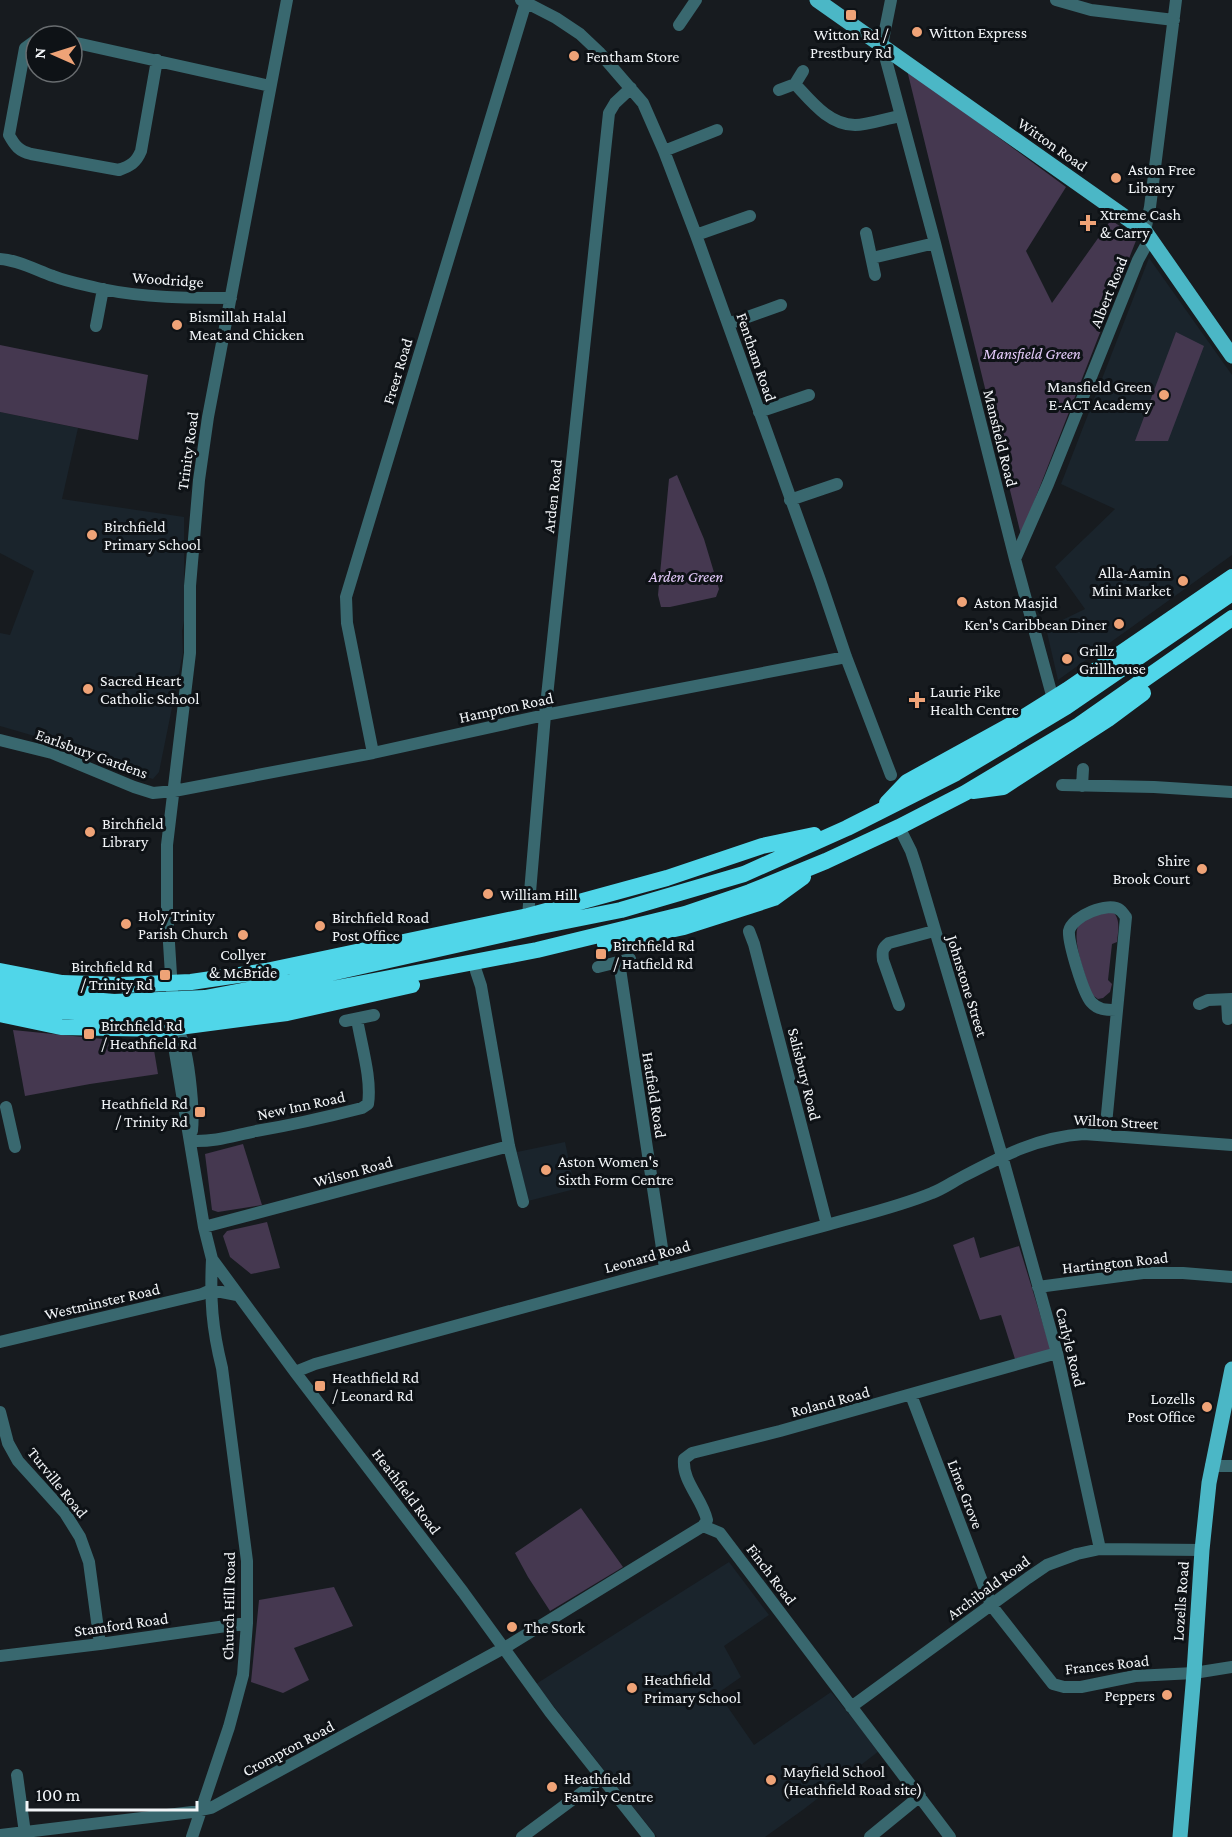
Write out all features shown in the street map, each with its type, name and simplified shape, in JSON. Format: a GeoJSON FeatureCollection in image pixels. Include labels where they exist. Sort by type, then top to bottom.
{"type":"FeatureCollection","features":[{"type":"Feature","properties":{"kind":"highway"},"geometry":{"type":"LineString","coordinates":[[878,813],[907,782],[1053,699],[1232,577]]}},
{"type":"Feature","properties":{"kind":"highway"},"geometry":{"type":"LineString","coordinates":[[59,997],[114,1002],[205,998],[291,982],[621,910],[744,874],[847,828],[956,773],[1035,726],[1190,624],[1232,593]]}},
{"type":"Feature","properties":{"kind":"highway"},"geometry":{"type":"LineString","coordinates":[[0,986],[176,1015],[290,997],[537,950],[685,914],[750,892],[826,861],[965,793],[1078,725],[1232,618]]}},
{"type":"Feature","properties":{"kind":"highway"},"geometry":{"type":"LineString","coordinates":[[965,793],[1003,788],[1026,774],[1108,719],[1232,630]]}},
{"type":"Feature","properties":{"kind":"highway"},"geometry":{"type":"LineString","coordinates":[[171,988],[267,971],[528,916],[667,878],[762,846],[847,828]]}},
{"type":"Feature","properties":{"kind":"highway"},"geometry":{"type":"LineString","coordinates":[[0,1014],[62,1027],[175,1024],[242,1019],[287,1012],[684,927],[774,898],[826,861]]}},
{"type":"Feature","properties":{"kind":"highway"},"geometry":{"type":"LineString","coordinates":[[0,971],[59,997],[117,1016],[175,1024]]}},
{"type":"Feature","properties":{"kind":"highway"},"geometry":{"type":"LineString","coordinates":[[0,1000],[42,1010],[59,997],[122,985],[171,988],[195,992],[242,1019]]}},
{"type":"Feature","properties":{"kind":"main road","name":"Witton Road"},"geometry":{"type":"LineString","coordinates":[[817,0],[1147,234],[1232,356]]}},
{"type":"Feature","properties":{"kind":"main road","name":"Lozells Road"},"geometry":{"type":"LineString","coordinates":[[1180,1837],[1202,1550],[1211,1466],[1232,1369]]}},
{"type":"Feature","properties":{"kind":"street","name":"Trinity Road"},"geometry":{"type":"LineString","coordinates":[[175,1024],[167,912],[167,845],[190,653],[190,586],[199,480],[208,417],[287,0]]}},
{"type":"Feature","properties":{"kind":"street"},"geometry":{"type":"LineString","coordinates":[[679,25],[696,0]]}},
{"type":"Feature","properties":{"kind":"street"},"geometry":{"type":"LineString","coordinates":[[882,45],[891,0]]}},
{"type":"Feature","properties":{"kind":"street"},"geometry":{"type":"LineString","coordinates":[[1056,0],[1091,10],[1174,20]]}},
{"type":"Feature","properties":{"kind":"street","name":"Albert Road"},"geometry":{"type":"LineString","coordinates":[[1015,559],[1048,484],[1147,234],[1176,0]]}},
{"type":"Feature","properties":{"kind":"street","name":"Fentham Road"},"geometry":{"type":"LineString","coordinates":[[524,1],[580,33],[643,103],[696,235],[846,657],[891,775]]}},
{"type":"Feature","properties":{"kind":"street","name":"Freer Road"},"geometry":{"type":"LineString","coordinates":[[373,753],[347,622],[346,597],[524,1]]}},
{"type":"Feature","properties":{"kind":"street"},"geometry":{"type":"LineString","coordinates":[[84,45],[270,86]]}},
{"type":"Feature","properties":{"kind":"street","name":"Mansfield Road"},"geometry":{"type":"LineString","coordinates":[[882,45],[1053,699]]}},
{"type":"Feature","properties":{"kind":"street"},"geometry":{"type":"LineString","coordinates":[[24,53],[9,135],[14,144],[20,151],[31,154],[119,171],[131,166],[141,151],[157,60]]}},
{"type":"Feature","properties":{"kind":"street"},"geometry":{"type":"LineString","coordinates":[[779,90],[795,84],[803,71]]}},
{"type":"Feature","properties":{"kind":"street"},"geometry":{"type":"LineString","coordinates":[[795,84],[820,110],[835,121],[854,125],[901,116]]}},
{"type":"Feature","properties":{"kind":"street","name":"Arden Road"},"geometry":{"type":"LineString","coordinates":[[528,916],[545,716],[609,113],[615,103],[631,88]]}},
{"type":"Feature","properties":{"kind":"street"},"geometry":{"type":"LineString","coordinates":[[664,151],[717,130]]}},
{"type":"Feature","properties":{"kind":"street"},"geometry":{"type":"LineString","coordinates":[[696,235],[750,216]]}},
{"type":"Feature","properties":{"kind":"street"},"geometry":{"type":"LineString","coordinates":[[866,232],[875,275]]}},
{"type":"Feature","properties":{"kind":"street"},"geometry":{"type":"LineString","coordinates":[[872,258],[935,243]]}},
{"type":"Feature","properties":{"kind":"street","name":"Woodridge"},"geometry":{"type":"LineString","coordinates":[[0,260],[103,289],[140,295],[231,298]]}},
{"type":"Feature","properties":{"kind":"street"},"geometry":{"type":"LineString","coordinates":[[96,326],[103,289]]}},
{"type":"Feature","properties":{"kind":"street"},"geometry":{"type":"LineString","coordinates":[[728,324],[780,305]]}},
{"type":"Feature","properties":{"kind":"street"},"geometry":{"type":"LineString","coordinates":[[759,412],[809,395]]}},
{"type":"Feature","properties":{"kind":"street"},"geometry":{"type":"LineString","coordinates":[[790,500],[837,484]]}},
{"type":"Feature","properties":{"kind":"street","name":"Hampton Road"},"geometry":{"type":"LineString","coordinates":[[174,791],[846,657]]}},
{"type":"Feature","properties":{"kind":"street","name":"Earlsbury Gardens"},"geometry":{"type":"LineString","coordinates":[[0,741],[52,753],[153,793],[174,791]]}},
{"type":"Feature","properties":{"kind":"street"},"geometry":{"type":"LineString","coordinates":[[1082,786],[1083,769]]}},
{"type":"Feature","properties":{"kind":"street"},"geometry":{"type":"LineString","coordinates":[[1062,785],[1154,783],[1232,792]]}},
{"type":"Feature","properties":{"kind":"street","name":"Johnstone Street"},"geometry":{"type":"LineString","coordinates":[[899,827],[914,861],[1002,1156]]}},
{"type":"Feature","properties":{"kind":"street"},"geometry":{"type":"LineString","coordinates":[[1105,1135],[1126,917],[1120,909],[1111,907],[1081,915],[1069,929],[1083,988],[1091,1002],[1102,1010],[1116,1010]]}},
{"type":"Feature","properties":{"kind":"street","name":"Salisbury Road"},"geometry":{"type":"LineString","coordinates":[[749,931],[827,1225]]}},
{"type":"Feature","properties":{"kind":"street"},"geometry":{"type":"LineString","coordinates":[[899,1005],[882,952],[889,944],[934,931]]}},
{"type":"Feature","properties":{"kind":"street","name":"Hatfield Road"},"geometry":{"type":"LineString","coordinates":[[598,967],[624,960],[665,1268]]}},
{"type":"Feature","properties":{"kind":"street"},"geometry":{"type":"LineString","coordinates":[[476,971],[509,1146],[523,1202]]}},
{"type":"Feature","properties":{"kind":"street"},"geometry":{"type":"LineString","coordinates":[[1198,1004],[1208,1000],[1229,1000],[1228,1019]]}},
{"type":"Feature","properties":{"kind":"street","name":"New Inn Road"},"geometry":{"type":"LineString","coordinates":[[191,1141],[212,1142],[281,1128],[362,1108],[368,1104],[368,1081],[351,1020],[374,1015]]}},
{"type":"Feature","properties":{"kind":"street","name":"Heathfield Road"},"geometry":{"type":"LineString","coordinates":[[175,1024],[181,1034],[189,1083],[194,1115],[191,1141],[204,1227],[212,1259],[550,1712],[649,1837]]}},
{"type":"Feature","properties":{"kind":"street"},"geometry":{"type":"LineString","coordinates":[[6,1107],[5,1129],[15,1147]]}},
{"type":"Feature","properties":{"kind":"street","name":"Wilton Street"},"geometry":{"type":"LineString","coordinates":[[1002,1156],[1062,1135],[1105,1135],[1232,1145]]}},
{"type":"Feature","properties":{"kind":"street","name":"Wilson Road"},"geometry":{"type":"LineString","coordinates":[[204,1227],[509,1146]]}},
{"type":"Feature","properties":{"kind":"street","name":"Leonard Road"},"geometry":{"type":"LineString","coordinates":[[296,1372],[315,1364],[827,1225],[933,1193],[1002,1156]]}},
{"type":"Feature","properties":{"kind":"street","name":"Carlyle Road"},"geometry":{"type":"LineString","coordinates":[[1002,1156],[1057,1353],[1100,1549]]}},
{"type":"Feature","properties":{"kind":"street"},"geometry":{"type":"LineString","coordinates":[[210,1290],[212,1259]]}},
{"type":"Feature","properties":{"kind":"street","name":"Hartington Road"},"geometry":{"type":"LineString","coordinates":[[1038,1287],[1143,1273],[1183,1272],[1232,1277]]}},
{"type":"Feature","properties":{"kind":"street","name":"Westminster Road"},"geometry":{"type":"LineString","coordinates":[[0,1342],[202,1294],[210,1290],[237,1295]]}},
{"type":"Feature","properties":{"kind":"street","name":"Church Hill Road"},"geometry":{"type":"LineString","coordinates":[[192,1837],[229,1727],[243,1675],[247,1623],[247,1561],[222,1368],[219,1311],[210,1290]]}},
{"type":"Feature","properties":{"kind":"street","name":"Roland Road"},"geometry":{"type":"LineString","coordinates":[[703,1526],[707,1520],[705,1511],[683,1469],[684,1459],[692,1453],[780,1431],[1057,1353]]}},
{"type":"Feature","properties":{"kind":"street","name":"Lime Grove"},"geometry":{"type":"LineString","coordinates":[[911,1395],[991,1605]]}},
{"type":"Feature","properties":{"kind":"street","name":"Turville Road"},"geometry":{"type":"LineString","coordinates":[[0,1412],[8,1443],[18,1461],[65,1513],[80,1537],[89,1562],[100,1644]]}},
{"type":"Feature","properties":{"kind":"street"},"geometry":{"type":"LineString","coordinates":[[1211,1466],[1232,1466]]}},
{"type":"Feature","properties":{"kind":"street"},"geometry":{"type":"LineString","coordinates":[[503,1648],[703,1526]]}},
{"type":"Feature","properties":{"kind":"street","name":"Finch Road"},"geometry":{"type":"LineString","coordinates":[[703,1526],[720,1533],[950,1837]]}},
{"type":"Feature","properties":{"kind":"street","name":"Archibald Road"},"geometry":{"type":"LineString","coordinates":[[851,1707],[1047,1566],[1077,1554],[1100,1549],[1202,1550]]}},
{"type":"Feature","properties":{"kind":"street","name":"Frances Road"},"geometry":{"type":"LineString","coordinates":[[991,1605],[1053,1684],[1064,1687],[1081,1687],[1136,1676],[1194,1673],[1232,1667]]}},
{"type":"Feature","properties":{"kind":"street","name":"Stamford Road"},"geometry":{"type":"LineString","coordinates":[[0,1656],[247,1623]]}},
{"type":"Feature","properties":{"kind":"street","name":"Crompton Road"},"geometry":{"type":"LineString","coordinates":[[0,1836],[211,1808],[503,1648]]}},
{"type":"Feature","properties":{"kind":"street"},"geometry":{"type":"LineString","coordinates":[[18,1775],[25,1833]]}},
{"type":"Feature","properties":{"kind":"street"},"geometry":{"type":"LineString","coordinates":[[522,1837],[603,1777]]}},
{"type":"Feature","properties":{"kind":"street"},"geometry":{"type":"LineString","coordinates":[[870,1837],[920,1796]]}},
{"type":"Feature","properties":{"kind":"shaded area"},"geometry":{"type":"Polygon","coordinates":[[[1149,258],[1232,375],[1232,555],[1058,680],[1046,628],[1085,609],[1055,567],[1115,509],[1061,484],[1149,258]]]}},
{"type":"Feature","properties":{"kind":"shaded area"},"geometry":{"type":"Polygon","coordinates":[[[0,412],[78,428],[62,499],[184,517],[183,653],[159,772],[153,779],[130,772],[69,746],[0,726],[0,633],[10,635],[34,571],[0,553],[0,412]]]}},
{"type":"Feature","properties":{"kind":"shaded area","name":"Aston Women's Sixth Form Centre"},"geometry":{"type":"Polygon","coordinates":[[[565,1142],[575,1189],[528,1201],[517,1152],[565,1142]]]}},
{"type":"Feature","properties":{"kind":"shaded area","name":"Heathfield Primary School"},"geometry":{"type":"Polygon","coordinates":[[[729,1562],[769,1615],[724,1646],[741,1677],[718,1693],[754,1745],[831,1692],[879,1751],[765,1837],[657,1837],[536,1684],[729,1562]]]}},
{"type":"Feature","properties":{"kind":"green space","name":"Mansfield Green"},"geometry":{"type":"Polygon","coordinates":[[[907,70],[1066,187],[1026,251],[1052,303],[1111,220],[1137,238],[1021,535],[907,70]]]}},
{"type":"Feature","properties":{"kind":"green space"},"geometry":{"type":"Polygon","coordinates":[[[1176,332],[1204,346],[1168,441],[1135,441],[1176,332]]]}},
{"type":"Feature","properties":{"kind":"green space"},"geometry":{"type":"Polygon","coordinates":[[[0,345],[148,375],[138,440],[0,412],[0,345]]]}},
{"type":"Feature","properties":{"kind":"green space","name":"Arden Green"},"geometry":{"type":"Polygon","coordinates":[[[677,475],[704,539],[719,589],[716,597],[661,607],[658,595],[669,479],[677,475]]]}},
{"type":"Feature","properties":{"kind":"green space"},"geometry":{"type":"Polygon","coordinates":[[[1113,912],[1118,926],[1117,942],[1112,944],[1108,980],[1112,984],[1110,992],[1098,999],[1091,994],[1083,968],[1077,946],[1078,928],[1081,921],[1088,916],[1113,912]]]}},
{"type":"Feature","properties":{"kind":"green space"},"geometry":{"type":"Polygon","coordinates":[[[13,1030],[153,1044],[158,1074],[25,1096],[13,1030]]]}},
{"type":"Feature","properties":{"kind":"green space"},"geometry":{"type":"Polygon","coordinates":[[[243,1144],[262,1205],[218,1212],[212,1210],[205,1154],[243,1144]]]}},
{"type":"Feature","properties":{"kind":"green space"},"geometry":{"type":"Polygon","coordinates":[[[267,1222],[280,1268],[251,1274],[230,1257],[223,1236],[227,1231],[267,1222]]]}},
{"type":"Feature","properties":{"kind":"green space"},"geometry":{"type":"Polygon","coordinates":[[[974,1237],[980,1258],[1019,1246],[1051,1350],[1015,1359],[1001,1315],[980,1320],[953,1245],[974,1237]]]}},
{"type":"Feature","properties":{"kind":"green space"},"geometry":{"type":"Polygon","coordinates":[[[581,1508],[623,1567],[550,1611],[515,1553],[581,1508]]]}},
{"type":"Feature","properties":{"kind":"green space"},"geometry":{"type":"Polygon","coordinates":[[[334,1587],[353,1626],[294,1648],[309,1680],[283,1693],[251,1682],[259,1600],[334,1587]]]}},
{"type":"Feature","properties":{"kind":"place","name":"Witton Rd / Prestbury Rd"},"geometry":{"type":"Point","coordinates":[851,15]}},
{"type":"Feature","properties":{"kind":"place","name":"Witton Express"},"geometry":{"type":"Point","coordinates":[917,32]}},
{"type":"Feature","properties":{"kind":"place","name":"Fentham Store"},"geometry":{"type":"Point","coordinates":[574,56]}},
{"type":"Feature","properties":{"kind":"place","name":"Aston Free Library"},"geometry":{"type":"Point","coordinates":[1116,178]}},
{"type":"Feature","properties":{"kind":"place","name":"Xtreme Cash & Carry"},"geometry":{"type":"Point","coordinates":[1088,223]}},
{"type":"Feature","properties":{"kind":"place","name":"Bismillah Halal Meat and Chicken"},"geometry":{"type":"Point","coordinates":[177,325]}},
{"type":"Feature","properties":{"kind":"place","name":"Mansfield Green E-ACT Academy"},"geometry":{"type":"Point","coordinates":[1164,395]}},
{"type":"Feature","properties":{"kind":"place","name":"Birchfield Primary School"},"geometry":{"type":"Point","coordinates":[92,535]}},
{"type":"Feature","properties":{"kind":"place","name":"Alla-Aamin Mini Market"},"geometry":{"type":"Point","coordinates":[1183,581]}},
{"type":"Feature","properties":{"kind":"place","name":"Aston Masjid"},"geometry":{"type":"Point","coordinates":[962,602]}},
{"type":"Feature","properties":{"kind":"place","name":"Ken's Caribbean Diner"},"geometry":{"type":"Point","coordinates":[1119,624]}},
{"type":"Feature","properties":{"kind":"place","name":"Grillz Grillhouse"},"geometry":{"type":"Point","coordinates":[1067,659]}},
{"type":"Feature","properties":{"kind":"place","name":"Sacred Heart Catholic School"},"geometry":{"type":"Point","coordinates":[88,689]}},
{"type":"Feature","properties":{"kind":"place","name":"Laurie Pike Health Centre"},"geometry":{"type":"Point","coordinates":[917,700]}},
{"type":"Feature","properties":{"kind":"place","name":"Birchfield Library"},"geometry":{"type":"Point","coordinates":[90,832]}},
{"type":"Feature","properties":{"kind":"place","name":"Shire Brook Court"},"geometry":{"type":"Point","coordinates":[1202,869]}},
{"type":"Feature","properties":{"kind":"place","name":"William Hill"},"geometry":{"type":"Point","coordinates":[488,894]}},
{"type":"Feature","properties":{"kind":"place","name":"Holy Trinity Parish Church"},"geometry":{"type":"Point","coordinates":[126,924]}},
{"type":"Feature","properties":{"kind":"place","name":"Birchfield Road Post Office"},"geometry":{"type":"Point","coordinates":[320,926]}},
{"type":"Feature","properties":{"kind":"place","name":"Collyer & McBride"},"geometry":{"type":"Point","coordinates":[243,935]}},
{"type":"Feature","properties":{"kind":"place","name":"Birchfield Rd / Hatfield Rd"},"geometry":{"type":"Point","coordinates":[601,954]}},
{"type":"Feature","properties":{"kind":"place","name":"Birchfield Rd / Trinity Rd"},"geometry":{"type":"Point","coordinates":[165,975]}},
{"type":"Feature","properties":{"kind":"place","name":"Birchfield Rd / Heathfield Rd"},"geometry":{"type":"Point","coordinates":[89,1034]}},
{"type":"Feature","properties":{"kind":"place","name":"Heathfield Rd / Trinity Rd"},"geometry":{"type":"Point","coordinates":[200,1112]}},
{"type":"Feature","properties":{"kind":"place","name":"Aston Women's Sixth Form Centre"},"geometry":{"type":"Point","coordinates":[546,1170]}},
{"type":"Feature","properties":{"kind":"place","name":"Heathfield Rd / Leonard Rd"},"geometry":{"type":"Point","coordinates":[320,1386]}},
{"type":"Feature","properties":{"kind":"place","name":"Lozells Post Office"},"geometry":{"type":"Point","coordinates":[1207,1407]}},
{"type":"Feature","properties":{"kind":"place","name":"The Stork"},"geometry":{"type":"Point","coordinates":[512,1627]}},
{"type":"Feature","properties":{"kind":"place","name":"Heathfield Primary School"},"geometry":{"type":"Point","coordinates":[632,1688]}},
{"type":"Feature","properties":{"kind":"place","name":"Peppers"},"geometry":{"type":"Point","coordinates":[1167,1695]}},
{"type":"Feature","properties":{"kind":"place","name":"Mayfield School (Heathfield Road site)"},"geometry":{"type":"Point","coordinates":[771,1780]}},
{"type":"Feature","properties":{"kind":"place","name":"Heathfield Family Centre"},"geometry":{"type":"Point","coordinates":[552,1787]}}]}
